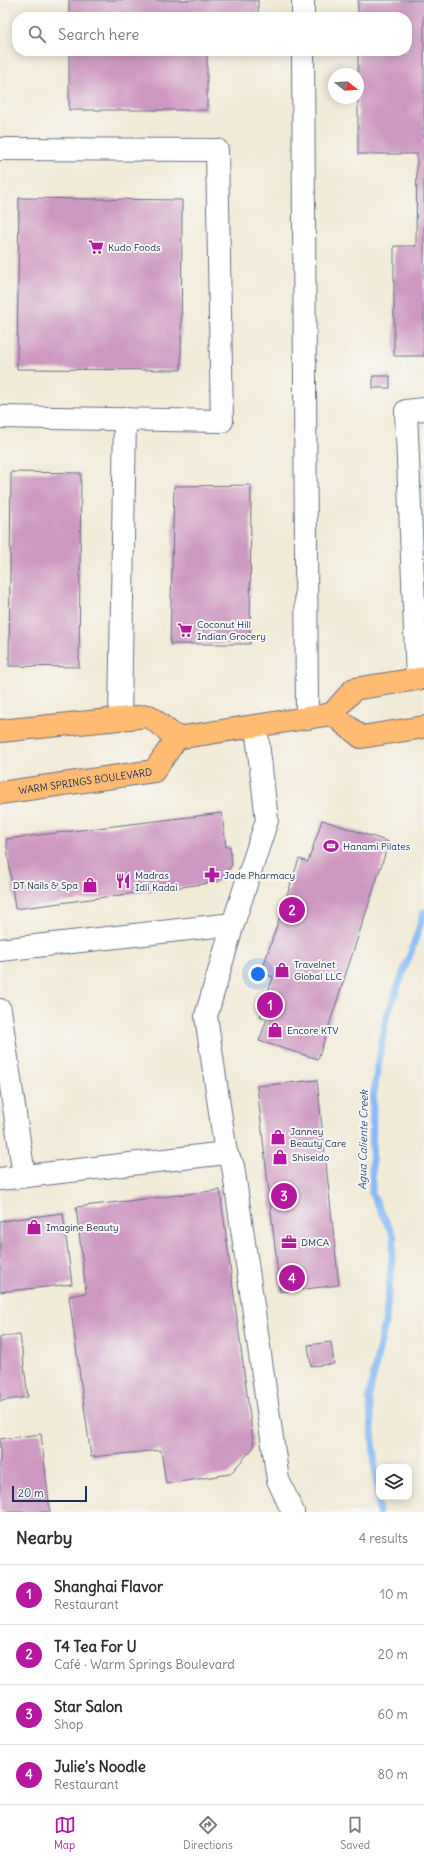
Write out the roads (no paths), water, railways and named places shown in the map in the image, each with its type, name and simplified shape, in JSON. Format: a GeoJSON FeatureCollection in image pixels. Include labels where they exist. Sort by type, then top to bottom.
{"type":"FeatureCollection","features":[{"type":"Feature","properties":{"kind":"main road"},"geometry":{"type":"LineString","coordinates":[[0,731],[149,716],[177,738],[332,714],[354,689],[421,678]]}},
{"type":"Feature","properties":{"kind":"main road"},"geometry":{"type":"LineString","coordinates":[[332,714],[361,737],[424,726]]}},
{"type":"Feature","properties":{"kind":"main road","name":"WARM SPRINGS BOULEVARD"},"geometry":{"type":"LineString","coordinates":[[0,793],[154,771],[177,738]]}},
{"type":"Feature","properties":{"kind":"lane"},"geometry":{"type":"LineString","coordinates":[[303,0],[303,12]]}},
{"type":"Feature","properties":{"kind":"lane"},"geometry":{"type":"LineString","coordinates":[[303,56],[307,718]]}},
{"type":"Feature","properties":{"kind":"lane"},"geometry":{"type":"LineString","coordinates":[[0,149],[217,150],[222,421],[0,417]]}},
{"type":"Feature","properties":{"kind":"lane"},"geometry":{"type":"LineString","coordinates":[[421,678],[406,411],[424,409]]}},
{"type":"Feature","properties":{"kind":"lane"},"geometry":{"type":"LineString","coordinates":[[120,718],[125,419]]}},
{"type":"Feature","properties":{"kind":"lane"},"geometry":{"type":"LineString","coordinates":[[256,726],[267,820],[233,924],[206,1016],[226,1153],[234,1166],[278,1480],[293,1512]]}},
{"type":"Feature","properties":{"kind":"lane"},"geometry":{"type":"LineString","coordinates":[[0,950],[233,924]]}},
{"type":"Feature","properties":{"kind":"lane"},"geometry":{"type":"LineString","coordinates":[[0,1010],[24,1176]]}},
{"type":"Feature","properties":{"kind":"lane"},"geometry":{"type":"LineString","coordinates":[[0,1179],[226,1153]]}},
{"type":"Feature","properties":{"kind":"waterway","name":"Agua Caliente Creek"},"geometry":{"type":"LineString","coordinates":[[379,1512],[369,1396],[386,1318],[394,1237],[372,1194],[373,1097],[386,1018],[424,912]]}},
{"type":"Feature","properties":{"kind":"place","name":"Kudo Foods"},"geometry":{"type":"Point","coordinates":[96,247]}},
{"type":"Feature","properties":{"kind":"place","name":"Coconut Hill Indian Grocery"},"geometry":{"type":"Point","coordinates":[185,630]}},
{"type":"Feature","properties":{"kind":"place","name":"Hanami Pilates"},"geometry":{"type":"Point","coordinates":[331,846]}},
{"type":"Feature","properties":{"kind":"place","name":"Jade Pharmacy"},"geometry":{"type":"Point","coordinates":[212,875]}},
{"type":"Feature","properties":{"kind":"place","name":"Madras Idli Kadai"},"geometry":{"type":"Point","coordinates":[123,881]}},
{"type":"Feature","properties":{"kind":"place","name":"DT Nails & Spa"},"geometry":{"type":"Point","coordinates":[90,885]}},
{"type":"Feature","properties":{"kind":"place","name":"T4 Tea For U"},"geometry":{"type":"Point","coordinates":[292,910]}},
{"type":"Feature","properties":{"kind":"place","name":"Travelnet Global LLC"},"geometry":{"type":"Point","coordinates":[282,970]}},
{"type":"Feature","properties":{"kind":"place","name":"Shanghai Flavor"},"geometry":{"type":"Point","coordinates":[270,1005]}},
{"type":"Feature","properties":{"kind":"place","name":"Encore KTV"},"geometry":{"type":"Point","coordinates":[275,1030]}},
{"type":"Feature","properties":{"kind":"place","name":"Janney Beauty Care"},"geometry":{"type":"Point","coordinates":[278,1137]}},
{"type":"Feature","properties":{"kind":"place","name":"Shiseido"},"geometry":{"type":"Point","coordinates":[280,1157]}},
{"type":"Feature","properties":{"kind":"place","name":"Star Salon"},"geometry":{"type":"Point","coordinates":[284,1196]}},
{"type":"Feature","properties":{"kind":"place","name":"Imagine Beauty"},"geometry":{"type":"Point","coordinates":[34,1227]}},
{"type":"Feature","properties":{"kind":"place","name":"DMCA"},"geometry":{"type":"Point","coordinates":[289,1242]}},
{"type":"Feature","properties":{"kind":"place","name":"Julie's Noodle"},"geometry":{"type":"Point","coordinates":[292,1278]}}]}
